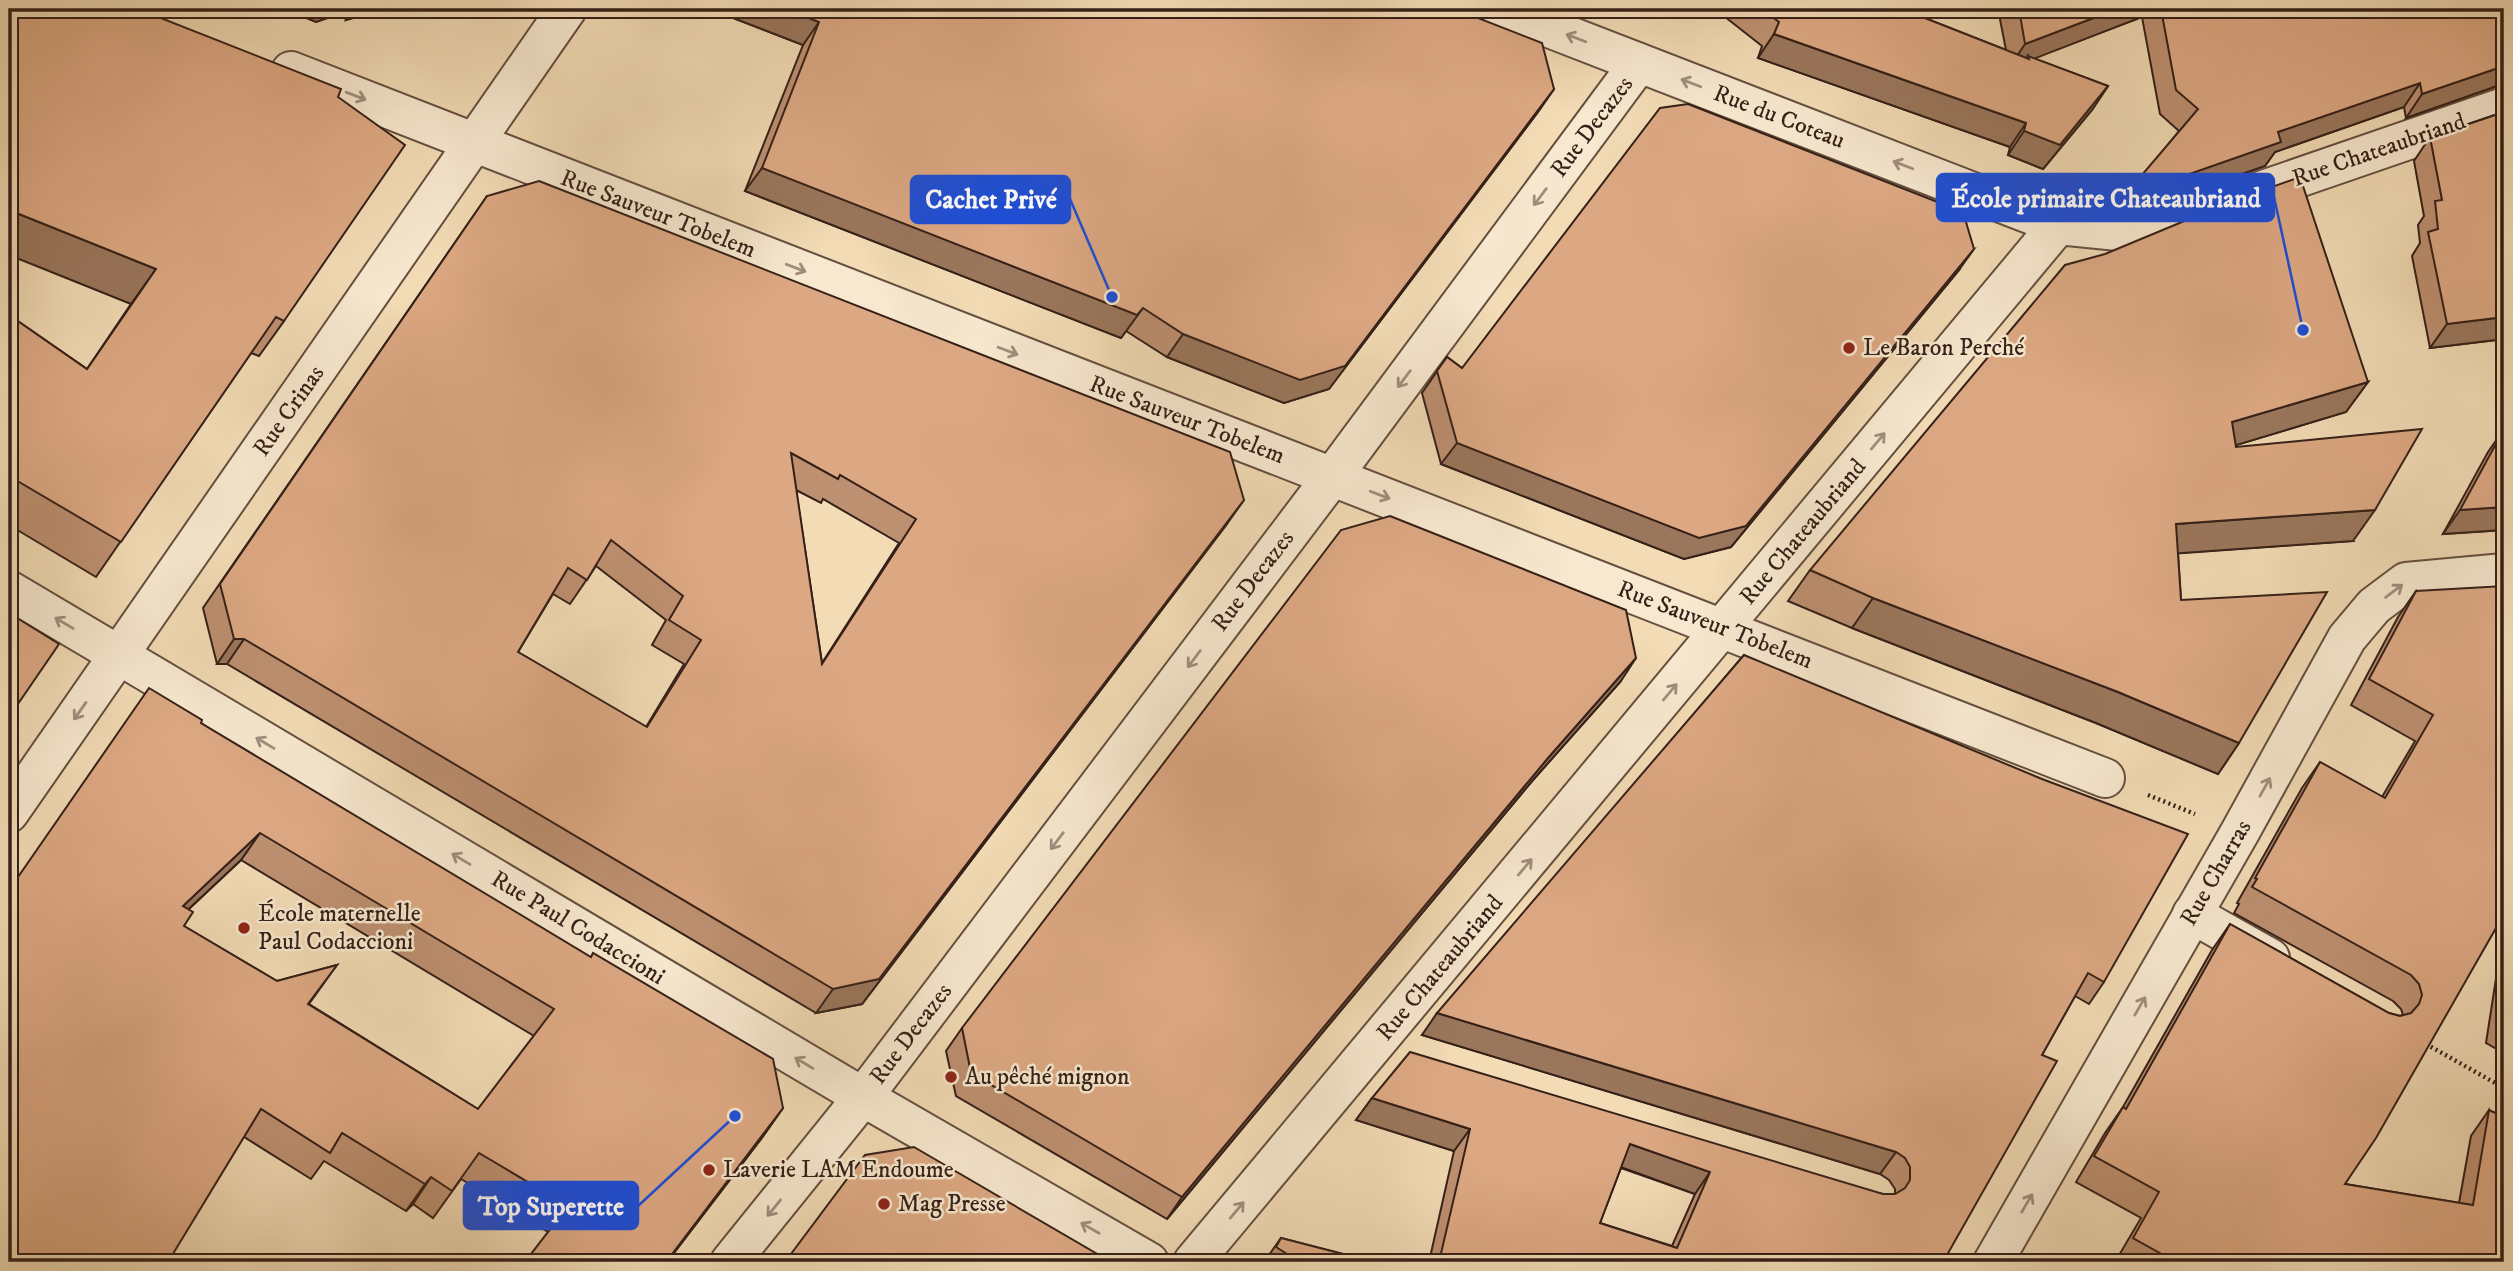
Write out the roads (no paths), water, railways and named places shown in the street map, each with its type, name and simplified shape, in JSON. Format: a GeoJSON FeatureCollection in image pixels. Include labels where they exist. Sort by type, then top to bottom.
{"type":"FeatureCollection","features":[{"type":"Feature","properties":{"kind":"street","name":"Rue Crinas"},"geometry":{"type":"LineString","coordinates":[[9,813],[567,9]]}},
{"type":"Feature","properties":{"kind":"street","name":"Rue du Coteau"},"geometry":{"type":"LineString","coordinates":[[1500,9],[2058,225]]}},
{"type":"Feature","properties":{"kind":"street","name":"Rue Sauveur Tobelem"},"geometry":{"type":"LineString","coordinates":[[259,58],[2105,778]]}},
{"type":"Feature","properties":{"kind":"street","name":"Rue Decazes"},"geometry":{"type":"LineString","coordinates":[[730,1262],[863,1097],[1332,477],[1639,63]]}},
{"type":"Feature","properties":{"kind":"street","name":"Rue Chateaubriand"},"geometry":{"type":"LineString","coordinates":[[1193,1262],[2058,225],[2138,233],[2504,107]]}},
{"type":"Feature","properties":{"kind":"street","name":"Rue Charras"},"geometry":{"type":"LineString","coordinates":[[1993,1262],[2240,832],[2347,638],[2374,606],[2406,582],[2504,573]]}},
{"type":"Feature","properties":{"kind":"street","name":"Rue Paul Codaccioni"},"geometry":{"type":"LineString","coordinates":[[9,590],[863,1097],[1149,1262]]}},
{"type":"Feature","properties":{"kind":"street"},"geometry":{"type":"LineString","coordinates":[[2192,914],[2299,974]]}},
{"type":"Feature","properties":{"kind":"street"},"geometry":{"type":"LineString","coordinates":[[1376,1045],[1415,1057]]}},
{"type":"Feature","properties":{"kind":"place","name":"Cachet Privé"},"geometry":{"type":"Point","coordinates":[1112,297]}},
{"type":"Feature","properties":{"kind":"place","name":"École primaire Chateaubriand"},"geometry":{"type":"Point","coordinates":[2303,330]}},
{"type":"Feature","properties":{"kind":"place","name":"Le Baron Perché"},"geometry":{"type":"Point","coordinates":[1849,348]}},
{"type":"Feature","properties":{"kind":"place","name":"École maternelle Paul Codaccioni"},"geometry":{"type":"Point","coordinates":[244,928]}},
{"type":"Feature","properties":{"kind":"place","name":"Au pêché mignon"},"geometry":{"type":"Point","coordinates":[951,1077]}},
{"type":"Feature","properties":{"kind":"place","name":"Top Superette"},"geometry":{"type":"Point","coordinates":[735,1116]}},
{"type":"Feature","properties":{"kind":"place","name":"Laverie LAM Endoume"},"geometry":{"type":"Point","coordinates":[709,1170]}},
{"type":"Feature","properties":{"kind":"place","name":"Mag Presse"},"geometry":{"type":"Point","coordinates":[884,1204]}}]}
